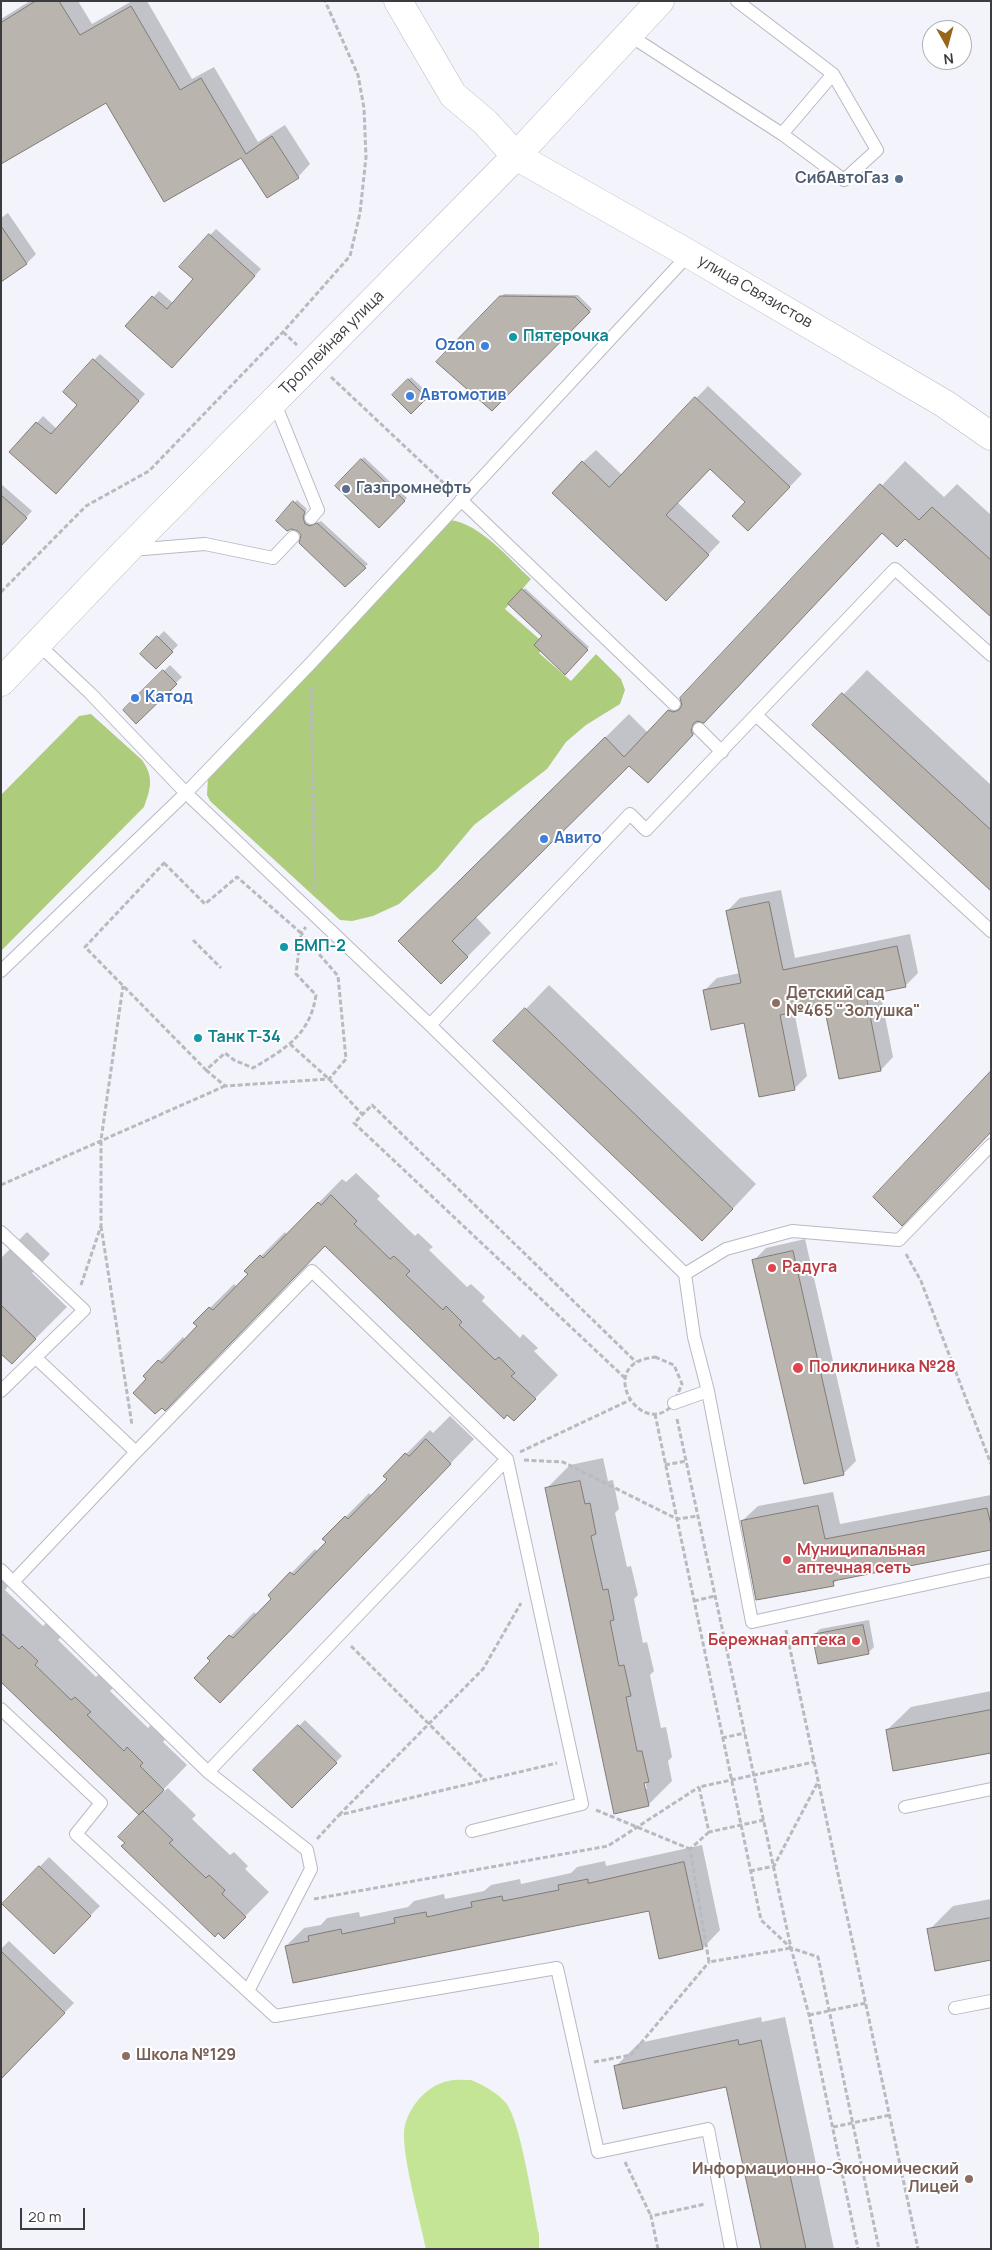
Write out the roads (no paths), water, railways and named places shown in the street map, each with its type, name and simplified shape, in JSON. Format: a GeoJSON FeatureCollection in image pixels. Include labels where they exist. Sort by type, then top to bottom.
{"type":"FeatureCollection","features":[{"type":"Feature","properties":{"kind":"main road","name":"улица Связистов"},"geometry":{"type":"LineString","coordinates":[[398,1],[453,95],[485,122],[516,156],[689,254],[945,404],[991,436]]}},
{"type":"Feature","properties":{"kind":"main road","name":"Троллейная улица"},"geometry":{"type":"LineString","coordinates":[[1,682],[126,551],[516,156],[660,1]]}},
{"type":"Feature","properties":{"kind":"lane"},"geometry":{"type":"LineString","coordinates":[[629,35],[782,134],[844,180],[877,150],[833,74],[737,1]]}},
{"type":"Feature","properties":{"kind":"lane"},"geometry":{"type":"LineString","coordinates":[[782,134],[833,74]]}},
{"type":"Feature","properties":{"kind":"lane"},"geometry":{"type":"LineString","coordinates":[[1,971],[186,794],[311,663],[689,254]]}},
{"type":"Feature","properties":{"kind":"lane"},"geometry":{"type":"LineString","coordinates":[[274,401],[318,510],[311,518]]}},
{"type":"Feature","properties":{"kind":"lane"},"geometry":{"type":"LineString","coordinates":[[461,500],[674,704]]}},
{"type":"Feature","properties":{"kind":"lane"},"geometry":{"type":"LineString","coordinates":[[126,551],[205,544],[272,558],[293,537]]}},
{"type":"Feature","properties":{"kind":"lane"},"geometry":{"type":"LineString","coordinates":[[430,1025],[630,814],[646,830],[757,716],[895,568],[991,654]]}},
{"type":"Feature","properties":{"kind":"lane"},"geometry":{"type":"LineString","coordinates":[[38,644],[90,693],[186,794],[430,1025],[685,1274],[694,1337],[708,1392],[752,1622],[783,1617],[991,1570]]}},
{"type":"Feature","properties":{"kind":"lane"},"geometry":{"type":"LineString","coordinates":[[757,716],[991,931]]}},
{"type":"Feature","properties":{"kind":"lane"},"geometry":{"type":"LineString","coordinates":[[699,729],[722,752]]}},
{"type":"Feature","properties":{"kind":"lane"},"geometry":{"type":"LineString","coordinates":[[685,1274],[726,1249],[792,1230],[899,1240],[991,1145]]}},
{"type":"Feature","properties":{"kind":"lane"},"geometry":{"type":"LineString","coordinates":[[1,1232],[84,1310],[1,1391]]}},
{"type":"Feature","properties":{"kind":"lane"},"geometry":{"type":"LineString","coordinates":[[13,1582],[312,1271],[507,1459],[582,1804],[472,1831]]}},
{"type":"Feature","properties":{"kind":"lane"},"geometry":{"type":"LineString","coordinates":[[36,1358],[136,1452]]}},
{"type":"Feature","properties":{"kind":"lane"},"geometry":{"type":"LineString","coordinates":[[674,1403],[708,1392]]}},
{"type":"Feature","properties":{"kind":"lane"},"geometry":{"type":"LineString","coordinates":[[208,1772],[507,1459]]}},
{"type":"Feature","properties":{"kind":"lane"},"geometry":{"type":"LineString","coordinates":[[1,1570],[208,1772],[307,1850],[311,1869],[248,1991]]}},
{"type":"Feature","properties":{"kind":"lane"},"geometry":{"type":"LineString","coordinates":[[1,1709],[101,1803],[76,1834],[275,2016],[557,1968],[598,2152],[708,2129],[731,2249]]}},
{"type":"Feature","properties":{"kind":"lane"},"geometry":{"type":"LineString","coordinates":[[905,1807],[991,1789]]}},
{"type":"Feature","properties":{"kind":"lane"},"geometry":{"type":"LineString","coordinates":[[955,2008],[991,2001]]}},
{"type":"Feature","properties":{"kind":"place","name":"СибАвтоГаз"},"geometry":{"type":"Point","coordinates":[899,179]}},
{"type":"Feature","properties":{"kind":"place","name":"Пятерочка"},"geometry":{"type":"Point","coordinates":[513,337]}},
{"type":"Feature","properties":{"kind":"place","name":"Ozon"},"geometry":{"type":"Point","coordinates":[485,346]}},
{"type":"Feature","properties":{"kind":"place","name":"Автомотив"},"geometry":{"type":"Point","coordinates":[410,396]}},
{"type":"Feature","properties":{"kind":"place","name":"Газпромнефть"},"geometry":{"type":"Point","coordinates":[346,489]}},
{"type":"Feature","properties":{"kind":"place","name":"Катод"},"geometry":{"type":"Point","coordinates":[135,698]}},
{"type":"Feature","properties":{"kind":"place","name":"Авито"},"geometry":{"type":"Point","coordinates":[544,839]}},
{"type":"Feature","properties":{"kind":"place","name":"БМП-2"},"geometry":{"type":"Point","coordinates":[284,947]}},
{"type":"Feature","properties":{"kind":"place","name":"Детский сад №465 \"Золушка\""},"geometry":{"type":"Point","coordinates":[776,1003]}},
{"type":"Feature","properties":{"kind":"place","name":"Танк Т-34"},"geometry":{"type":"Point","coordinates":[198,1038]}},
{"type":"Feature","properties":{"kind":"place","name":"Радуга"},"geometry":{"type":"Point","coordinates":[772,1268]}},
{"type":"Feature","properties":{"kind":"place","name":"Поликлиника №28"},"geometry":{"type":"Point","coordinates":[798,1368]}},
{"type":"Feature","properties":{"kind":"place","name":"Муниципальная аптечная сеть"},"geometry":{"type":"Point","coordinates":[787,1560]}},
{"type":"Feature","properties":{"kind":"place","name":"Бережная аптека"},"geometry":{"type":"Point","coordinates":[856,1641]}},
{"type":"Feature","properties":{"kind":"place","name":"Школа №129"},"geometry":{"type":"Point","coordinates":[126,2056]}},
{"type":"Feature","properties":{"kind":"place","name":"Информационно-Экономический Лицей"},"geometry":{"type":"Point","coordinates":[969,2179]}}]}
